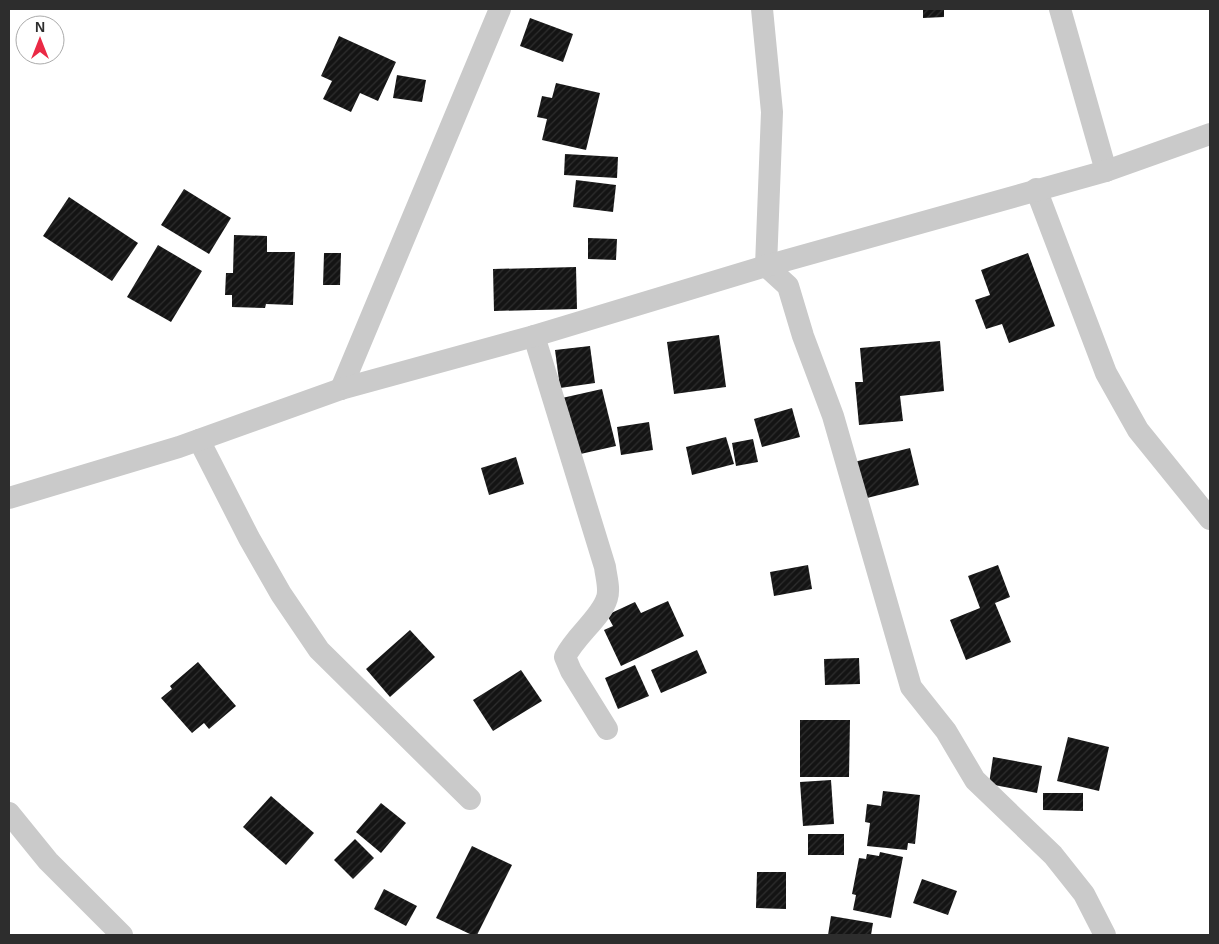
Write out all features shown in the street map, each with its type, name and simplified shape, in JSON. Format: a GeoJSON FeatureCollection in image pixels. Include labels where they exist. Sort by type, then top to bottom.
{"type":"FeatureCollection","features":[{"type":"Feature","properties":{"kind":"street"},"geometry":{"type":"LineString","coordinates":[[341,389],[500,9]]}},
{"type":"Feature","properties":{"kind":"street"},"geometry":{"type":"LineString","coordinates":[[762,9],[772,112],[766,266],[788,286],[803,336],[833,416],[911,687],[946,731],[975,780],[1053,854],[1084,894],[1105,935]]}},
{"type":"Feature","properties":{"kind":"street"},"geometry":{"type":"LineString","coordinates":[[1060,9],[1106,171]]}},
{"type":"Feature","properties":{"kind":"street"},"geometry":{"type":"LineString","coordinates":[[9,498],[199,440],[341,389],[534,336],[766,266],[1036,189],[1106,171],[1210,134]]}},
{"type":"Feature","properties":{"kind":"street"},"geometry":{"type":"LineString","coordinates":[[1036,189],[1106,373],[1138,430],[1210,519]]}},
{"type":"Feature","properties":{"kind":"street"},"geometry":{"type":"LineString","coordinates":[[534,336],[605,567],[608,584],[607,598],[598,614],[572,643],[565,657],[571,671],[607,729]]}},
{"type":"Feature","properties":{"kind":"street"},"geometry":{"type":"LineString","coordinates":[[199,440],[249,538],[281,594],[319,650],[470,799]]}},
{"type":"Feature","properties":{"kind":"street"},"geometry":{"type":"LineString","coordinates":[[9,813],[48,861],[122,935]]}},
{"type":"Feature","properties":{"kind":"building"},"geometry":{"type":"Polygon","coordinates":[[[923,9],[944,9],[944,17],[923,18],[923,9]]]}},
{"type":"Feature","properties":{"kind":"building"},"geometry":{"type":"Polygon","coordinates":[[[530,18],[573,34],[563,62],[520,46],[530,18]]]}},
{"type":"Feature","properties":{"kind":"building"},"geometry":{"type":"Polygon","coordinates":[[[339,36],[396,62],[378,101],[360,93],[351,112],[323,99],[332,81],[321,76],[339,36]]]}},
{"type":"Feature","properties":{"kind":"building"},"geometry":{"type":"Polygon","coordinates":[[[397,75],[426,80],[422,102],[393,98],[397,75]]]}},
{"type":"Feature","properties":{"kind":"building"},"geometry":{"type":"Polygon","coordinates":[[[556,83],[600,93],[586,150],[542,140],[547,119],[537,117],[542,96],[552,98],[556,83]]]}},
{"type":"Feature","properties":{"kind":"building"},"geometry":{"type":"Polygon","coordinates":[[[565,154],[618,157],[617,178],[564,175],[565,154]]]}},
{"type":"Feature","properties":{"kind":"building"},"geometry":{"type":"Polygon","coordinates":[[[576,180],[616,185],[613,212],[573,207],[576,180]]]}},
{"type":"Feature","properties":{"kind":"building"},"geometry":{"type":"Polygon","coordinates":[[[184,189],[231,218],[209,254],[161,225],[184,189]]]}},
{"type":"Feature","properties":{"kind":"building"},"geometry":{"type":"Polygon","coordinates":[[[69,197],[138,243],[112,281],[43,236],[69,197]]]}},
{"type":"Feature","properties":{"kind":"building"},"geometry":{"type":"Polygon","coordinates":[[[234,235],[267,236],[267,252],[295,252],[293,305],[266,304],[265,308],[232,307],[232,295],[225,295],[226,273],[233,273],[234,235]]]}},
{"type":"Feature","properties":{"kind":"building"},"geometry":{"type":"Polygon","coordinates":[[[588,238],[617,239],[616,260],[588,259],[588,238]]]}},
{"type":"Feature","properties":{"kind":"building"},"geometry":{"type":"Polygon","coordinates":[[[158,245],[202,271],[171,322],[127,297],[158,245]]]}},
{"type":"Feature","properties":{"kind":"building"},"geometry":{"type":"Polygon","coordinates":[[[324,253],[341,253],[340,285],[323,285],[324,253]]]}},
{"type":"Feature","properties":{"kind":"building"},"geometry":{"type":"Polygon","coordinates":[[[1028,253],[1055,326],[1009,343],[1002,324],[986,329],[975,300],[990,295],[981,270],[1028,253]]]}},
{"type":"Feature","properties":{"kind":"building"},"geometry":{"type":"Polygon","coordinates":[[[576,267],[577,309],[494,311],[493,269],[576,267]]]}},
{"type":"Feature","properties":{"kind":"building"},"geometry":{"type":"Polygon","coordinates":[[[719,335],[726,387],[674,394],[667,342],[719,335]]]}},
{"type":"Feature","properties":{"kind":"building"},"geometry":{"type":"Polygon","coordinates":[[[940,341],[944,391],[900,396],[903,421],[859,425],[855,382],[863,382],[860,348],[940,341]]]}},
{"type":"Feature","properties":{"kind":"building"},"geometry":{"type":"Polygon","coordinates":[[[590,346],[595,383],[560,388],[555,350],[590,346]]]}},
{"type":"Feature","properties":{"kind":"building"},"geometry":{"type":"Polygon","coordinates":[[[602,389],[616,446],[576,455],[562,398],[602,389]]]}},
{"type":"Feature","properties":{"kind":"building"},"geometry":{"type":"Polygon","coordinates":[[[792,408],[800,437],[762,447],[754,419],[792,408]]]}},
{"type":"Feature","properties":{"kind":"building"},"geometry":{"type":"Polygon","coordinates":[[[649,422],[653,450],[621,455],[617,427],[649,422]]]}},
{"type":"Feature","properties":{"kind":"building"},"geometry":{"type":"Polygon","coordinates":[[[726,437],[734,464],[692,475],[686,447],[726,437]]]}},
{"type":"Feature","properties":{"kind":"building"},"geometry":{"type":"Polygon","coordinates":[[[753,439],[758,462],[736,466],[732,443],[753,439]]]}},
{"type":"Feature","properties":{"kind":"building"},"geometry":{"type":"Polygon","coordinates":[[[910,448],[919,485],[855,501],[846,464],[910,448]]]}},
{"type":"Feature","properties":{"kind":"building"},"geometry":{"type":"Polygon","coordinates":[[[516,457],[524,484],[489,495],[481,468],[516,457]]]}},
{"type":"Feature","properties":{"kind":"building"},"geometry":{"type":"Polygon","coordinates":[[[808,565],[812,589],[774,596],[770,572],[808,565]]]}},
{"type":"Feature","properties":{"kind":"building"},"geometry":{"type":"Polygon","coordinates":[[[998,565],[1010,597],[995,603],[1011,642],[966,660],[950,620],[980,608],[968,576],[998,565]]]}},
{"type":"Feature","properties":{"kind":"building"},"geometry":{"type":"Polygon","coordinates":[[[668,601],[684,636],[621,666],[604,630],[613,626],[607,615],[635,602],[641,613],[668,601]]]}},
{"type":"Feature","properties":{"kind":"building"},"geometry":{"type":"Polygon","coordinates":[[[410,630],[435,657],[390,697],[366,669],[410,630]]]}},
{"type":"Feature","properties":{"kind":"building"},"geometry":{"type":"Polygon","coordinates":[[[697,650],[707,673],[661,693],[651,670],[697,650]]]}},
{"type":"Feature","properties":{"kind":"building"},"geometry":{"type":"Polygon","coordinates":[[[859,658],[860,684],[825,685],[824,659],[859,658]]]}},
{"type":"Feature","properties":{"kind":"building"},"geometry":{"type":"Polygon","coordinates":[[[198,662],[236,706],[209,729],[204,723],[192,733],[161,698],[172,689],[170,686],[198,662]]]}},
{"type":"Feature","properties":{"kind":"building"},"geometry":{"type":"Polygon","coordinates":[[[635,665],[649,696],[618,709],[605,678],[635,665]]]}},
{"type":"Feature","properties":{"kind":"building"},"geometry":{"type":"Polygon","coordinates":[[[521,670],[542,701],[493,731],[473,700],[521,670]]]}},
{"type":"Feature","properties":{"kind":"building"},"geometry":{"type":"Polygon","coordinates":[[[800,720],[850,720],[849,777],[800,777],[800,720]]]}},
{"type":"Feature","properties":{"kind":"building"},"geometry":{"type":"Polygon","coordinates":[[[1068,737],[1109,747],[1099,791],[1057,781],[1068,737]]]}},
{"type":"Feature","properties":{"kind":"building"},"geometry":{"type":"Polygon","coordinates":[[[993,757],[1042,766],[1037,793],[989,784],[993,757]]]}},
{"type":"Feature","properties":{"kind":"building"},"geometry":{"type":"Polygon","coordinates":[[[831,780],[834,824],[803,826],[800,782],[831,780]]]}},
{"type":"Feature","properties":{"kind":"building"},"geometry":{"type":"Polygon","coordinates":[[[883,791],[920,795],[915,844],[908,843],[907,850],[867,846],[870,823],[865,822],[867,804],[881,806],[883,791]]]}},
{"type":"Feature","properties":{"kind":"building"},"geometry":{"type":"Polygon","coordinates":[[[1043,793],[1083,793],[1083,811],[1043,810],[1043,793]]]}},
{"type":"Feature","properties":{"kind":"building"},"geometry":{"type":"Polygon","coordinates":[[[271,796],[314,833],[286,865],[243,827],[271,796]]]}},
{"type":"Feature","properties":{"kind":"building"},"geometry":{"type":"Polygon","coordinates":[[[381,803],[406,823],[381,853],[356,832],[381,803]]]}},
{"type":"Feature","properties":{"kind":"building"},"geometry":{"type":"Polygon","coordinates":[[[808,834],[844,834],[844,855],[808,855],[808,834]]]}},
{"type":"Feature","properties":{"kind":"building"},"geometry":{"type":"Polygon","coordinates":[[[355,839],[374,858],[353,879],[334,860],[355,839]]]}},
{"type":"Feature","properties":{"kind":"building"},"geometry":{"type":"Polygon","coordinates":[[[472,846],[512,865],[477,935],[472,935],[436,918],[472,846]]]}},
{"type":"Feature","properties":{"kind":"building"},"geometry":{"type":"Polygon","coordinates":[[[880,852],[903,857],[891,918],[853,910],[856,895],[852,894],[859,858],[866,859],[867,854],[879,856],[880,852]]]}},
{"type":"Feature","properties":{"kind":"building"},"geometry":{"type":"Polygon","coordinates":[[[757,872],[786,872],[786,909],[756,908],[757,872]]]}},
{"type":"Feature","properties":{"kind":"building"},"geometry":{"type":"Polygon","coordinates":[[[922,879],[957,891],[948,915],[913,903],[922,879]]]}},
{"type":"Feature","properties":{"kind":"building"},"geometry":{"type":"Polygon","coordinates":[[[384,889],[417,906],[406,926],[374,909],[384,889]]]}},
{"type":"Feature","properties":{"kind":"building"},"geometry":{"type":"Polygon","coordinates":[[[831,916],[873,923],[871,935],[828,935],[831,916]]]}}]}
